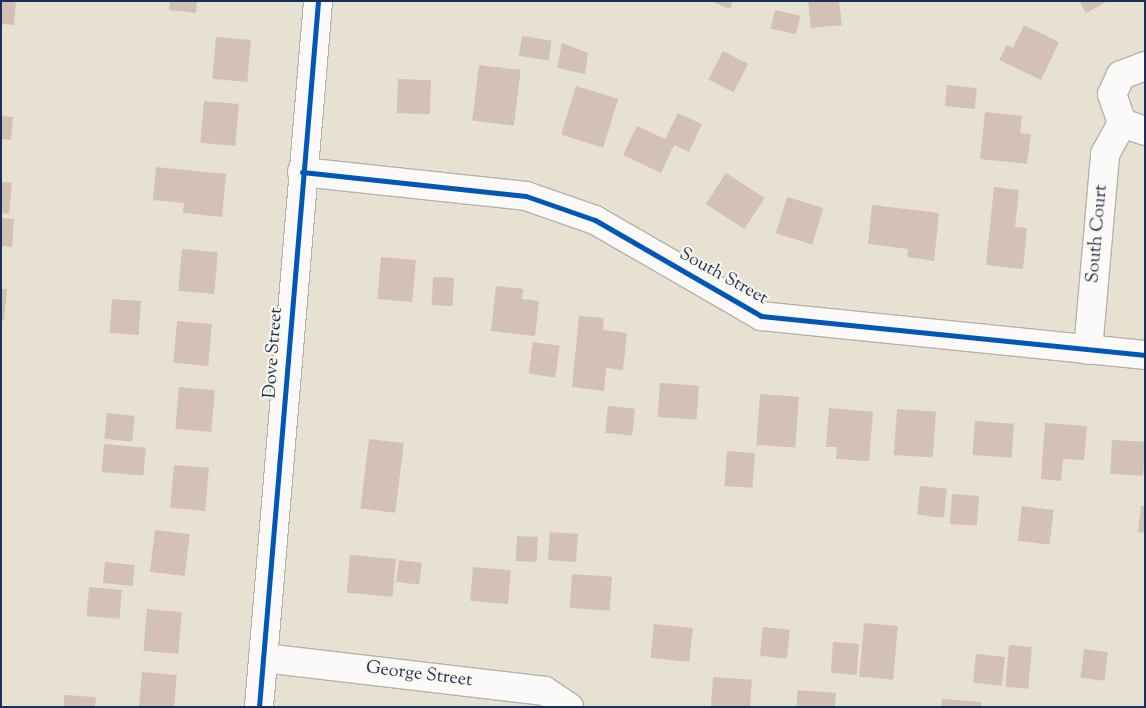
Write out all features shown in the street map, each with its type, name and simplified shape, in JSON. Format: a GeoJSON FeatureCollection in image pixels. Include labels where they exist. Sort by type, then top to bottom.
{"type":"FeatureCollection","features":[{"type":"Feature","properties":{"kind":"street","name":"Dove Street"},"geometry":{"type":"LineString","coordinates":[[259,707],[302,172],[318,1]]}},
{"type":"Feature","properties":{"kind":"street","name":"South Court"},"geometry":{"type":"LineString","coordinates":[[1088,350],[1105,154],[1133,127],[1112,104],[1115,84],[1130,69],[1145,66]]}},
{"type":"Feature","properties":{"kind":"street","name":"South Street"},"geometry":{"type":"LineString","coordinates":[[302,172],[526,196],[595,220],[761,316],[1145,355]]}},
{"type":"Feature","properties":{"kind":"street","name":"George Street"},"geometry":{"type":"LineString","coordinates":[[264,658],[545,690],[569,707]]}},
{"type":"Feature","properties":{"kind":"building"},"geometry":{"type":"Polygon","coordinates":[[[1,1],[16,1],[14,25],[1,24],[1,1]]]}},
{"type":"Feature","properties":{"kind":"building"},"geometry":{"type":"Polygon","coordinates":[[[170,1],[197,1],[196,13],[169,10],[170,1]]]}},
{"type":"Feature","properties":{"kind":"building"},"geometry":{"type":"Polygon","coordinates":[[[711,1],[733,1],[730,9],[711,1]]]}},
{"type":"Feature","properties":{"kind":"building"},"geometry":{"type":"Polygon","coordinates":[[[808,1],[839,1],[842,25],[811,28],[808,1]]]}},
{"type":"Feature","properties":{"kind":"building"},"geometry":{"type":"Polygon","coordinates":[[[1079,1],[1108,1],[1086,13],[1079,1]]]}},
{"type":"Feature","properties":{"kind":"building"},"geometry":{"type":"Polygon","coordinates":[[[775,10],[800,16],[796,34],[771,29],[775,10]]]}},
{"type":"Feature","properties":{"kind":"building"},"geometry":{"type":"Polygon","coordinates":[[[1024,25],[1059,42],[1041,80],[999,60],[1007,45],[1013,48],[1024,25]]]}},
{"type":"Feature","properties":{"kind":"building"},"geometry":{"type":"Polygon","coordinates":[[[522,36],[552,41],[549,60],[519,56],[522,36]]]}},
{"type":"Feature","properties":{"kind":"building"},"geometry":{"type":"Polygon","coordinates":[[[216,37],[251,40],[247,82],[212,79],[216,37]]]}},
{"type":"Feature","properties":{"kind":"building"},"geometry":{"type":"Polygon","coordinates":[[[562,43],[588,53],[585,74],[557,68],[562,43]]]}},
{"type":"Feature","properties":{"kind":"building"},"geometry":{"type":"Polygon","coordinates":[[[723,51],[748,64],[733,92],[708,80],[723,51]]]}},
{"type":"Feature","properties":{"kind":"building"},"geometry":{"type":"Polygon","coordinates":[[[479,65],[521,70],[514,126],[472,121],[479,65]]]}},
{"type":"Feature","properties":{"kind":"building"},"geometry":{"type":"Polygon","coordinates":[[[398,79],[431,80],[430,114],[397,113],[398,79]]]}},
{"type":"Feature","properties":{"kind":"building"},"geometry":{"type":"Polygon","coordinates":[[[947,85],[977,88],[975,109],[945,106],[947,85]]]}},
{"type":"Feature","properties":{"kind":"building"},"geometry":{"type":"Polygon","coordinates":[[[576,86],[618,99],[603,148],[561,135],[576,86]]]}},
{"type":"Feature","properties":{"kind":"building"},"geometry":{"type":"Polygon","coordinates":[[[204,101],[239,104],[235,146],[200,143],[204,101]]]}},
{"type":"Feature","properties":{"kind":"building"},"geometry":{"type":"Polygon","coordinates":[[[985,112],[1022,116],[1020,133],[1031,134],[1027,164],[980,159],[985,112]]]}},
{"type":"Feature","properties":{"kind":"building"},"geometry":{"type":"Polygon","coordinates":[[[678,113],[702,124],[689,152],[674,145],[661,173],[623,155],[637,126],[665,139],[678,113]]]}},
{"type":"Feature","properties":{"kind":"building"},"geometry":{"type":"Polygon","coordinates":[[[1,116],[13,117],[11,140],[1,139],[1,116]]]}},
{"type":"Feature","properties":{"kind":"building"},"geometry":{"type":"Polygon","coordinates":[[[156,167],[226,174],[222,217],[183,213],[184,203],[153,200],[156,167]]]}},
{"type":"Feature","properties":{"kind":"building"},"geometry":{"type":"Polygon","coordinates":[[[726,173],[765,198],[744,229],[706,204],[726,173]]]}},
{"type":"Feature","properties":{"kind":"building"},"geometry":{"type":"Polygon","coordinates":[[[1,182],[12,183],[9,214],[1,213],[1,182]]]}},
{"type":"Feature","properties":{"kind":"building"},"geometry":{"type":"Polygon","coordinates":[[[994,187],[1019,190],[1015,227],[1027,228],[1023,269],[986,265],[994,187]]]}},
{"type":"Feature","properties":{"kind":"building"},"geometry":{"type":"Polygon","coordinates":[[[787,197],[823,208],[812,244],[776,233],[787,197]]]}},
{"type":"Feature","properties":{"kind":"building"},"geometry":{"type":"Polygon","coordinates":[[[872,205],[939,213],[934,261],[907,257],[908,249],[868,244],[872,205]]]}},
{"type":"Feature","properties":{"kind":"building"},"geometry":{"type":"Polygon","coordinates":[[[1,218],[14,219],[12,247],[1,246],[1,218]]]}},
{"type":"Feature","properties":{"kind":"building"},"geometry":{"type":"Polygon","coordinates":[[[182,249],[218,252],[214,294],[178,291],[182,249]]]}},
{"type":"Feature","properties":{"kind":"building"},"geometry":{"type":"Polygon","coordinates":[[[381,257],[416,260],[412,302],[377,299],[381,257]]]}},
{"type":"Feature","properties":{"kind":"building"},"geometry":{"type":"Polygon","coordinates":[[[433,277],[454,278],[453,306],[432,305],[433,277]]]}},
{"type":"Feature","properties":{"kind":"building"},"geometry":{"type":"Polygon","coordinates":[[[496,286],[523,289],[522,299],[539,301],[535,336],[491,331],[496,286]]]}},
{"type":"Feature","properties":{"kind":"building"},"geometry":{"type":"Polygon","coordinates":[[[1,289],[7,289],[4,321],[1,320],[1,289]]]}},
{"type":"Feature","properties":{"kind":"building"},"geometry":{"type":"Polygon","coordinates":[[[112,299],[141,301],[139,335],[110,333],[112,299]]]}},
{"type":"Feature","properties":{"kind":"building"},"geometry":{"type":"Polygon","coordinates":[[[579,316],[604,318],[603,330],[627,333],[623,370],[606,368],[604,391],[572,387],[579,316]]]}},
{"type":"Feature","properties":{"kind":"building"},"geometry":{"type":"Polygon","coordinates":[[[177,321],[212,324],[208,366],[173,363],[177,321]]]}},
{"type":"Feature","properties":{"kind":"building"},"geometry":{"type":"Polygon","coordinates":[[[533,342],[560,346],[555,377],[529,374],[533,342]]]}},
{"type":"Feature","properties":{"kind":"building"},"geometry":{"type":"Polygon","coordinates":[[[660,383],[699,386],[697,420],[658,417],[660,383]]]}},
{"type":"Feature","properties":{"kind":"building"},"geometry":{"type":"Polygon","coordinates":[[[179,387],[215,390],[211,432],[175,429],[179,387]]]}},
{"type":"Feature","properties":{"kind":"building"},"geometry":{"type":"Polygon","coordinates":[[[760,394],[799,397],[795,448],[756,445],[760,394]]]}},
{"type":"Feature","properties":{"kind":"building"},"geometry":{"type":"Polygon","coordinates":[[[608,406],[635,409],[632,436],[605,433],[608,406]]]}},
{"type":"Feature","properties":{"kind":"building"},"geometry":{"type":"Polygon","coordinates":[[[829,408],[873,412],[869,461],[836,459],[837,447],[826,447],[829,408]]]}},
{"type":"Feature","properties":{"kind":"building"},"geometry":{"type":"Polygon","coordinates":[[[897,409],[936,412],[933,458],[894,455],[897,409]]]}},
{"type":"Feature","properties":{"kind":"building"},"geometry":{"type":"Polygon","coordinates":[[[107,413],[135,416],[132,442],[104,439],[107,413]]]}},
{"type":"Feature","properties":{"kind":"building"},"geometry":{"type":"Polygon","coordinates":[[[975,421],[1014,424],[1012,458],[973,455],[975,421]]]}},
{"type":"Feature","properties":{"kind":"building"},"geometry":{"type":"Polygon","coordinates":[[[1045,423],[1087,426],[1084,460],[1063,459],[1061,481],[1041,479],[1045,423]]]}},
{"type":"Feature","properties":{"kind":"building"},"geometry":{"type":"Polygon","coordinates":[[[369,439],[404,443],[395,513],[360,508],[369,439]]]}},
{"type":"Feature","properties":{"kind":"building"},"geometry":{"type":"Polygon","coordinates":[[[1112,440],[1145,442],[1143,476],[1110,474],[1112,440]]]}},
{"type":"Feature","properties":{"kind":"building"},"geometry":{"type":"Polygon","coordinates":[[[104,444],[146,448],[143,476],[102,472],[104,444]]]}},
{"type":"Feature","properties":{"kind":"building"},"geometry":{"type":"Polygon","coordinates":[[[727,451],[755,453],[752,488],[725,486],[727,451]]]}},
{"type":"Feature","properties":{"kind":"building"},"geometry":{"type":"Polygon","coordinates":[[[174,465],[209,468],[205,511],[170,508],[174,465]]]}},
{"type":"Feature","properties":{"kind":"building"},"geometry":{"type":"Polygon","coordinates":[[[920,486],[947,489],[944,518],[917,515],[920,486]]]}},
{"type":"Feature","properties":{"kind":"building"},"geometry":{"type":"Polygon","coordinates":[[[952,494],[979,496],[977,526],[950,524],[952,494]]]}},
{"type":"Feature","properties":{"kind":"building"},"geometry":{"type":"Polygon","coordinates":[[[1022,506],[1054,510],[1049,545],[1018,541],[1022,506]]]}},
{"type":"Feature","properties":{"kind":"building"},"geometry":{"type":"Polygon","coordinates":[[[1141,506],[1145,506],[1145,533],[1138,532],[1141,506]]]}},
{"type":"Feature","properties":{"kind":"building"},"geometry":{"type":"Polygon","coordinates":[[[155,530],[190,534],[185,576],[150,572],[155,530]]]}},
{"type":"Feature","properties":{"kind":"building"},"geometry":{"type":"Polygon","coordinates":[[[550,532],[578,534],[576,562],[548,560],[550,532]]]}},
{"type":"Feature","properties":{"kind":"building"},"geometry":{"type":"Polygon","coordinates":[[[517,536],[538,537],[537,562],[516,561],[517,536]]]}},
{"type":"Feature","properties":{"kind":"building"},"geometry":{"type":"Polygon","coordinates":[[[350,555],[396,559],[393,597],[347,593],[350,555]]]}},
{"type":"Feature","properties":{"kind":"building"},"geometry":{"type":"Polygon","coordinates":[[[399,560],[422,563],[419,585],[396,582],[399,560]]]}},
{"type":"Feature","properties":{"kind":"building"},"geometry":{"type":"Polygon","coordinates":[[[105,562],[135,565],[133,586],[103,583],[105,562]]]}},
{"type":"Feature","properties":{"kind":"building"},"geometry":{"type":"Polygon","coordinates":[[[473,567],[511,570],[508,604],[470,601],[473,567]]]}},
{"type":"Feature","properties":{"kind":"building"},"geometry":{"type":"Polygon","coordinates":[[[572,574],[612,577],[610,611],[570,608],[572,574]]]}},
{"type":"Feature","properties":{"kind":"building"},"geometry":{"type":"Polygon","coordinates":[[[89,587],[122,590],[119,619],[86,616],[89,587]]]}},
{"type":"Feature","properties":{"kind":"building"},"geometry":{"type":"Polygon","coordinates":[[[147,609],[182,612],[178,654],[143,651],[147,609]]]}},
{"type":"Feature","properties":{"kind":"building"},"geometry":{"type":"Polygon","coordinates":[[[864,623],[898,626],[893,680],[859,677],[864,623]]]}},
{"type":"Feature","properties":{"kind":"building"},"geometry":{"type":"Polygon","coordinates":[[[654,624],[693,628],[689,662],[650,658],[654,624]]]}},
{"type":"Feature","properties":{"kind":"building"},"geometry":{"type":"Polygon","coordinates":[[[763,627],[790,630],[787,659],[760,656],[763,627]]]}},
{"type":"Feature","properties":{"kind":"building"},"geometry":{"type":"Polygon","coordinates":[[[833,642],[859,644],[857,675],[831,673],[833,642]]]}},
{"type":"Feature","properties":{"kind":"building"},"geometry":{"type":"Polygon","coordinates":[[[1009,645],[1032,647],[1028,689],[1005,687],[1009,645]]]}},
{"type":"Feature","properties":{"kind":"building"},"geometry":{"type":"Polygon","coordinates":[[[1084,649],[1108,652],[1104,681],[1080,678],[1084,649]]]}},
{"type":"Feature","properties":{"kind":"building"},"geometry":{"type":"Polygon","coordinates":[[[976,654],[1005,657],[1002,686],[973,683],[976,654]]]}},
{"type":"Feature","properties":{"kind":"building"},"geometry":{"type":"Polygon","coordinates":[[[142,672],[177,675],[174,707],[139,707],[142,672]]]}},
{"type":"Feature","properties":{"kind":"building"},"geometry":{"type":"Polygon","coordinates":[[[713,677],[752,680],[750,707],[711,707],[713,677]]]}},
{"type":"Feature","properties":{"kind":"building"},"geometry":{"type":"Polygon","coordinates":[[[798,690],[836,693],[835,707],[796,707],[798,690]]]}},
{"type":"Feature","properties":{"kind":"building"},"geometry":{"type":"Polygon","coordinates":[[[64,695],[96,697],[95,707],[64,707],[64,695]]]}},
{"type":"Feature","properties":{"kind":"building"},"geometry":{"type":"Polygon","coordinates":[[[942,699],[981,702],[981,707],[941,707],[942,699]]]}},
{"type":"Feature","properties":{"kind":"cycle path"},"geometry":{"type":"LineString","coordinates":[[259,707],[318,1]]}},
{"type":"Feature","properties":{"kind":"cycle path"},"geometry":{"type":"LineString","coordinates":[[302,172],[526,196],[595,220],[761,316],[1145,355]]}}]}
